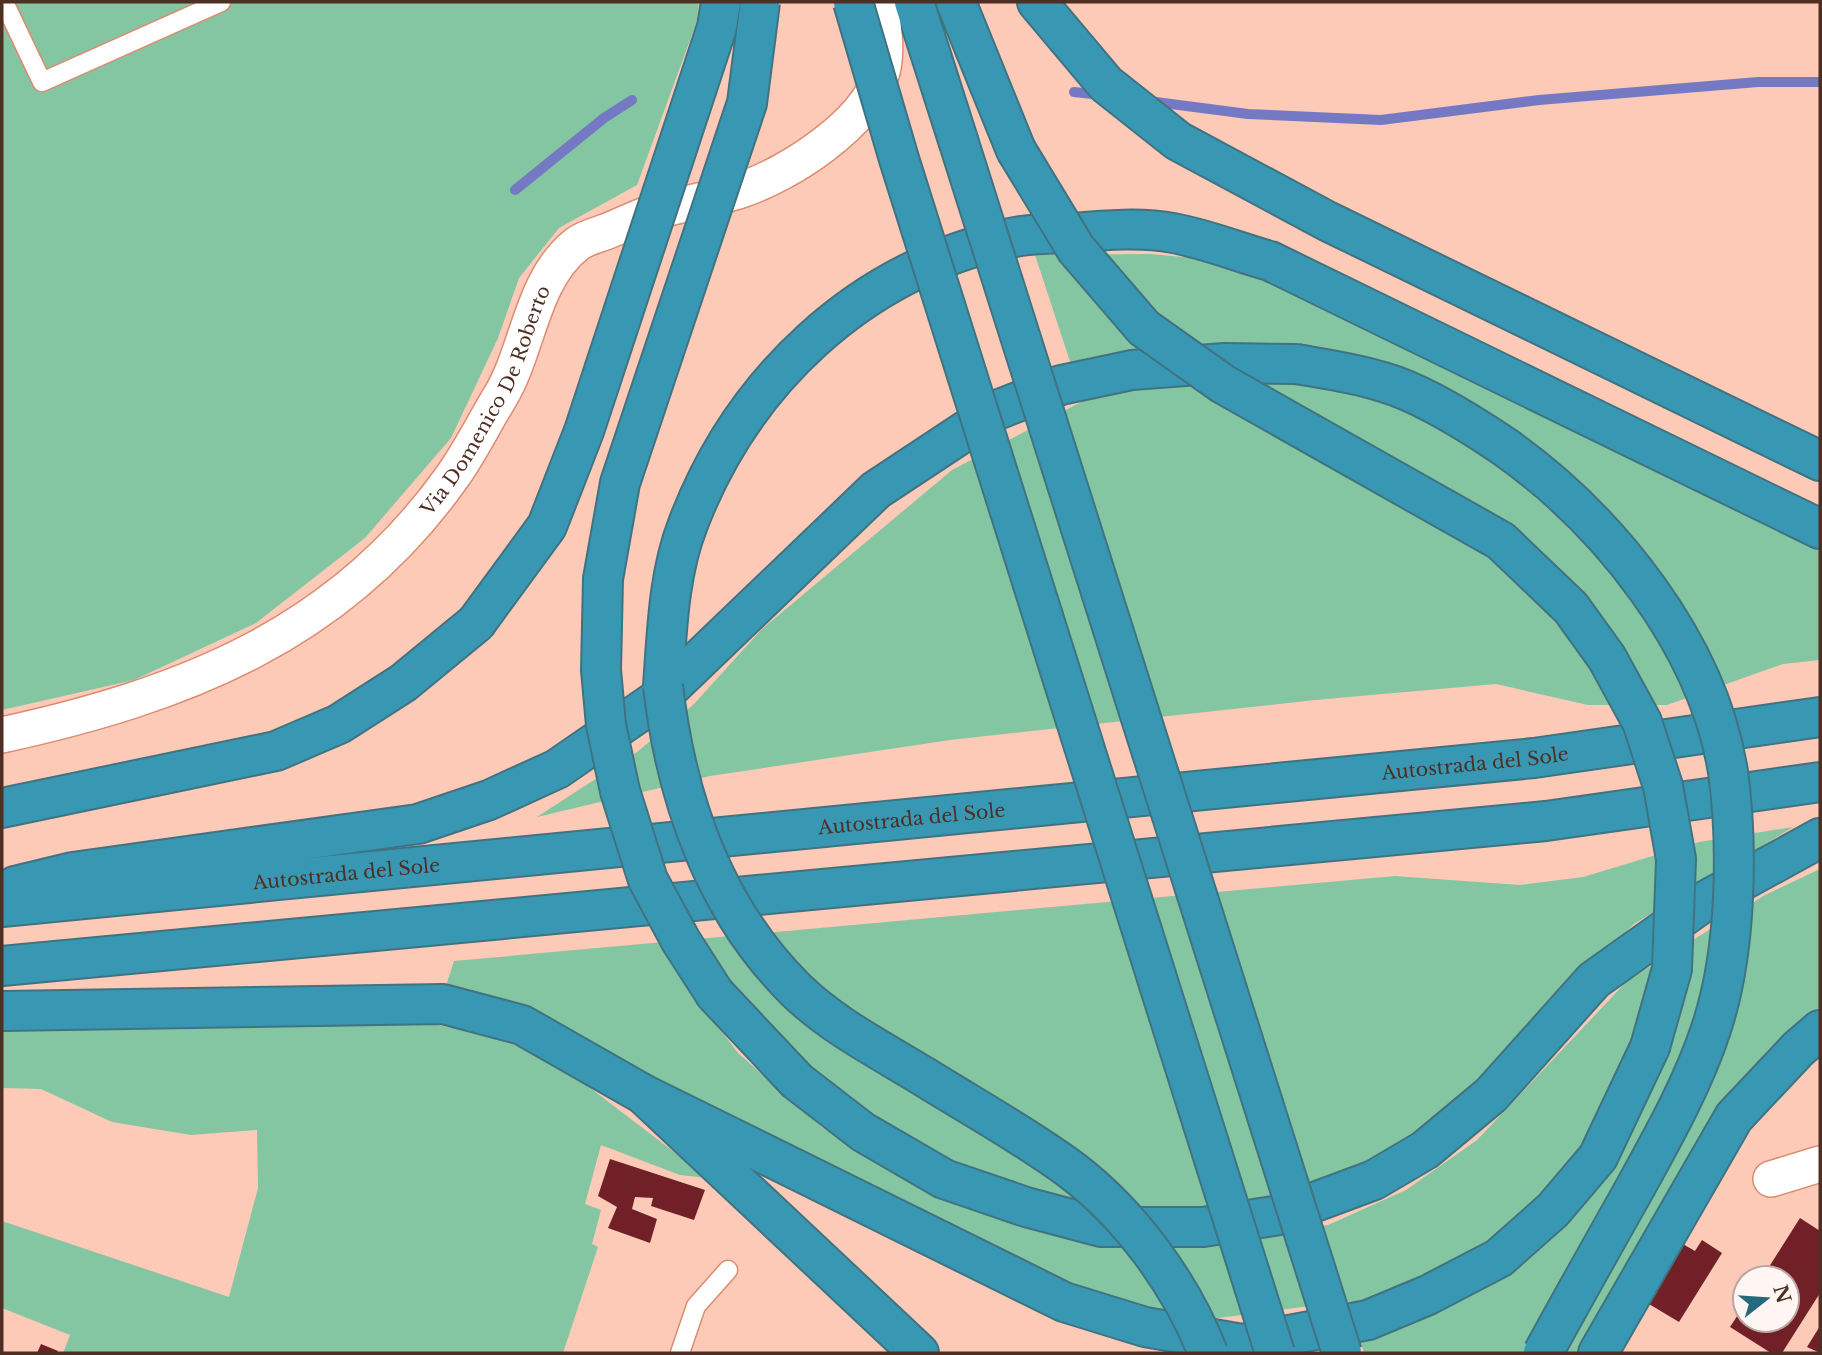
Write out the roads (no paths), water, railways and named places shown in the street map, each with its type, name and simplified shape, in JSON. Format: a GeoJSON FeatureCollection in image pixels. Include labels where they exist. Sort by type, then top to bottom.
{"type":"FeatureCollection","features":[{"type":"Feature","properties":{"kind":"highway"},"geometry":{"type":"LineString","coordinates":[[2,808],[276,751],[350,717],[403,683],[476,623],[547,526],[584,431],[718,27],[721,2]]}},
{"type":"Feature","properties":{"kind":"highway"},"geometry":{"type":"LineString","coordinates":[[760,2],[747,103],[620,483],[603,579],[601,670],[606,725],[620,791],[648,880],[681,941],[715,994],[797,1081],[863,1132],[944,1179],[1026,1207],[1101,1227],[1203,1227],[1280,1215],[1374,1180],[1425,1150],[1491,1096],[1594,980],[1705,901],[1820,838]]}},
{"type":"Feature","properties":{"kind":"highway"},"geometry":{"type":"LineString","coordinates":[[853,2],[898,159],[1275,1353]]}},
{"type":"Feature","properties":{"kind":"highway"},"geometry":{"type":"LineString","coordinates":[[914,2],[1342,1353]]}},
{"type":"Feature","properties":{"kind":"highway"},"geometry":{"type":"LineString","coordinates":[[2,1011],[443,1004],[522,1025],[643,1094],[1064,1302],[1145,1327],[1241,1344],[1368,1320],[1428,1295],[1499,1258],[1553,1210],[1598,1157],[1650,1047],[1672,969],[1676,859],[1663,786],[1642,722],[1608,658],[1571,608],[1501,541],[1223,384],[1144,328],[1076,249],[1016,150],[956,2]]}},
{"type":"Feature","properties":{"kind":"highway"},"geometry":{"type":"LineString","coordinates":[[1037,2],[1106,84],[1178,142],[1327,221],[1820,461]]}},
{"type":"Feature","properties":{"kind":"highway"},"geometry":{"type":"LineString","coordinates":[[1208,1353],[1198,1328],[1162,1268],[1125,1220],[1071,1170],[850,1032],[796,990],[751,934],[712,872],[694,828],[669,739],[663,686],[670,600],[687,526],[727,439],[778,371],[828,324],[899,276],[958,253],[1011,237],[1105,230],[1172,233],[1270,261],[1820,529]]}},
{"type":"Feature","properties":{"kind":"highway"},"geometry":{"type":"LineString","coordinates":[[2,889],[73,872],[418,824],[489,800],[557,769],[657,700],[876,490],[997,410],[1061,385],[1132,370],[1225,363],[1296,363],[1384,382],[1470,423],[1543,475],[1611,540],[1664,611],[1707,703],[1728,769],[1736,845],[1732,917],[1725,976],[1711,1029],[1671,1122],[1542,1353]]}},
{"type":"Feature","properties":{"kind":"highway","name":"Autostrada del Sole"},"geometry":{"type":"LineString","coordinates":[[2,907],[1534,758],[1820,717]]}},
{"type":"Feature","properties":{"kind":"highway"},"geometry":{"type":"LineString","coordinates":[[2,967],[1546,821],[1820,782]]}},
{"type":"Feature","properties":{"kind":"highway"},"geometry":{"type":"LineString","coordinates":[[1598,1353],[1734,1116],[1798,1049],[1820,1030]]}},
{"type":"Feature","properties":{"kind":"highway"},"geometry":{"type":"LineString","coordinates":[[643,1094],[919,1353]]}},
{"type":"Feature","properties":{"kind":"street","name":"Via Domenico De Roberto"},"geometry":{"type":"LineString","coordinates":[[2,735],[65,721],[160,694],[254,652],[332,600],[392,547],[452,477],[506,387],[550,274],[578,243],[651,213],[743,190],[809,157],[862,110],[882,74],[883,21],[878,2]]}},
{"type":"Feature","properties":{"kind":"street"},"geometry":{"type":"LineString","coordinates":[[1771,1179],[1820,1164]]}},
{"type":"Feature","properties":{"kind":"lane"},"geometry":{"type":"LineString","coordinates":[[4,2],[42,82],[221,2]]}},
{"type":"Feature","properties":{"kind":"lane"},"geometry":{"type":"LineString","coordinates":[[680,1353],[696,1306],[728,1270]]}},
{"type":"Feature","properties":{"kind":"waterway"},"geometry":{"type":"LineString","coordinates":[[1148,101],[1248,114],[1381,120],[1539,100],[1758,82],[1820,82]]}},
{"type":"Feature","properties":{"kind":"waterway"},"geometry":{"type":"LineString","coordinates":[[1074,92],[1102,95]]}},
{"type":"Feature","properties":{"kind":"waterway"},"geometry":{"type":"LineString","coordinates":[[515,190],[604,118],[632,100]]}}]}
